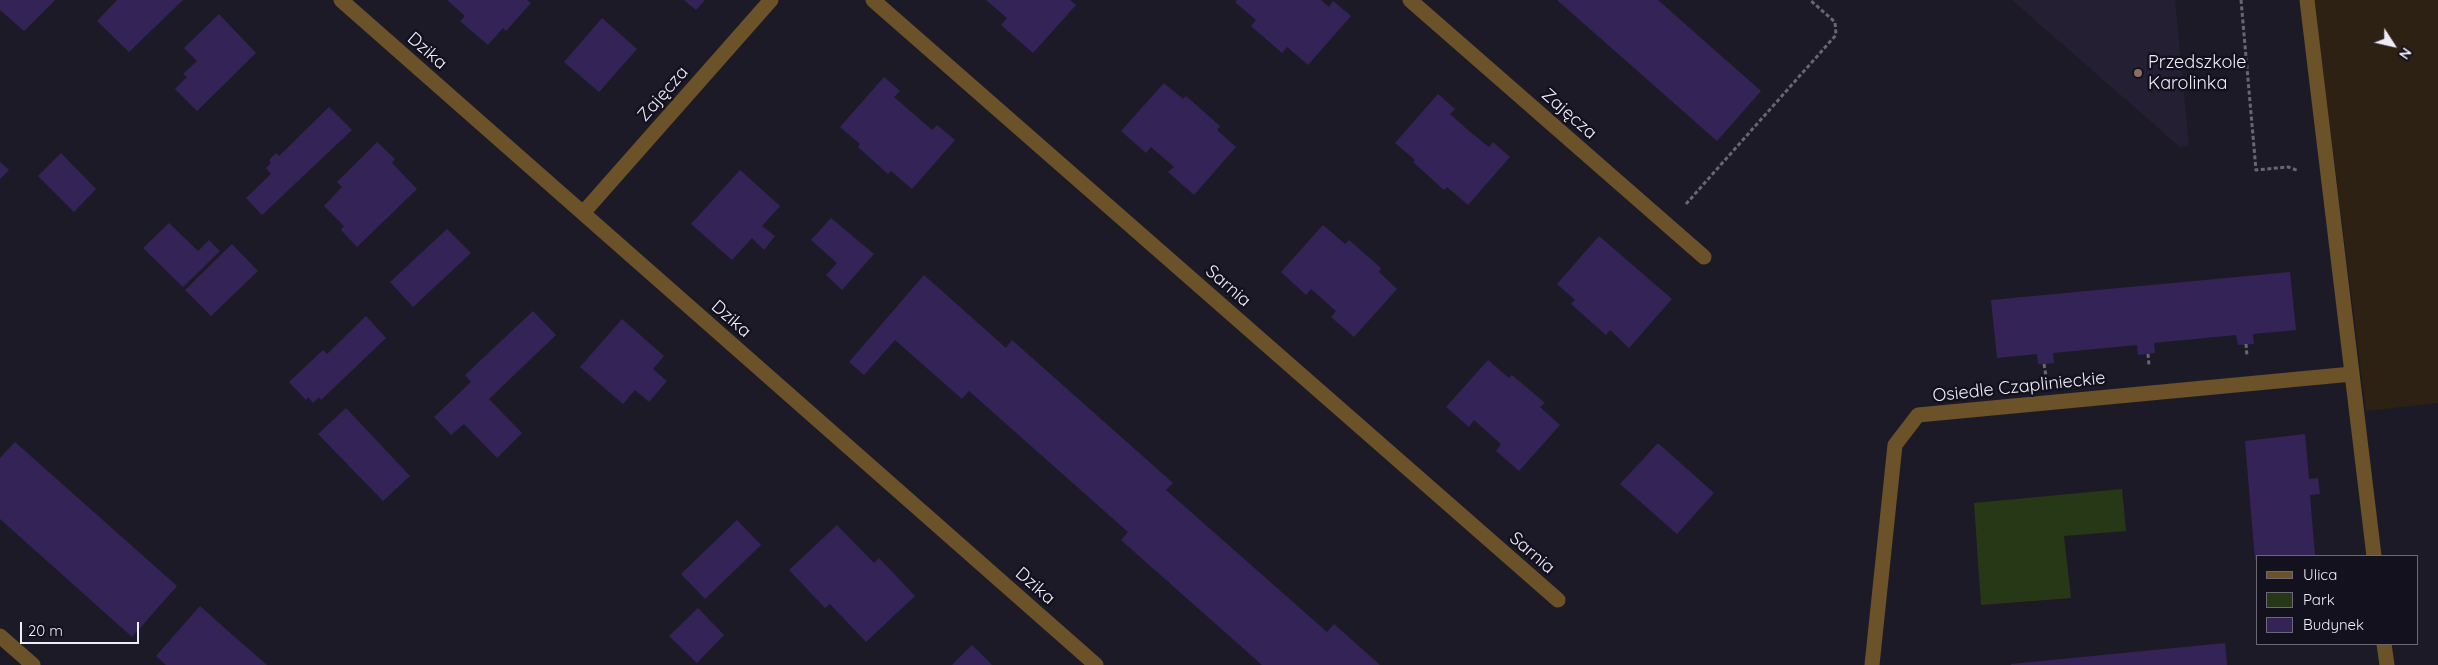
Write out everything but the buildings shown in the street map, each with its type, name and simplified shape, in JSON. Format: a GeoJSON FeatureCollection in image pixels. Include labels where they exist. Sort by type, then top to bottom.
{"type":"FeatureCollection","features":[{"type":"Feature","properties":{"kind":"street","name":"Dzika"},"geometry":{"type":"LineString","coordinates":[[341,0],[1096,665]]}},
{"type":"Feature","properties":{"kind":"street","name":"Zajęcza"},"geometry":{"type":"LineString","coordinates":[[583,213],[771,0]]}},
{"type":"Feature","properties":{"kind":"street","name":"Sarnia"},"geometry":{"type":"LineString","coordinates":[[873,0],[1558,600]]}},
{"type":"Feature","properties":{"kind":"street","name":"Zajęcza"},"geometry":{"type":"LineString","coordinates":[[1410,0],[1704,257]]}},
{"type":"Feature","properties":{"kind":"street"},"geometry":{"type":"LineString","coordinates":[[2307,0],[2374,555]]}},
{"type":"Feature","properties":{"kind":"street","name":"Osiedle Czaplinieckie"},"geometry":{"type":"LineString","coordinates":[[1872,665],[1895,445],[1918,416],[2352,374]]}},
{"type":"Feature","properties":{"kind":"street"},"geometry":{"type":"LineString","coordinates":[[0,636],[33,665]]}},
{"type":"Feature","properties":{"kind":"street"},"geometry":{"type":"LineString","coordinates":[[2384,645],[2386,665]]}},
{"type":"Feature","properties":{"kind":"path"},"geometry":{"type":"LineString","coordinates":[[1668,225],[1836,35],[1835,22],[1810,0]]}},
{"type":"Feature","properties":{"kind":"path"},"geometry":{"type":"LineString","coordinates":[[2241,0],[2256,170],[2288,167],[2304,174]]}},
{"type":"Feature","properties":{"kind":"path"},"geometry":{"type":"LineString","coordinates":[[2044,364],[2046,379]]}},
{"type":"Feature","properties":{"kind":"shaded area","name":"Przedszkole Karolinka"},"geometry":{"type":"Polygon","coordinates":[[[2012,0],[2175,0],[2189,146],[2180,147],[2012,0]]]}},
{"type":"Feature","properties":{"kind":"shaded area"},"geometry":{"type":"Polygon","coordinates":[[[2314,0],[2438,0],[2438,403],[2366,411],[2314,0]]]}},
{"type":"Feature","properties":{"kind":"green space"},"geometry":{"type":"Polygon","coordinates":[[[2122,489],[2126,531],[2064,536],[2071,598],[1981,605],[1974,503],[2122,489]]]}},
{"type":"Feature","properties":{"kind":"place","name":"Przedszkole Karolinka"},"geometry":{"type":"Point","coordinates":[2138,73]}}]}
